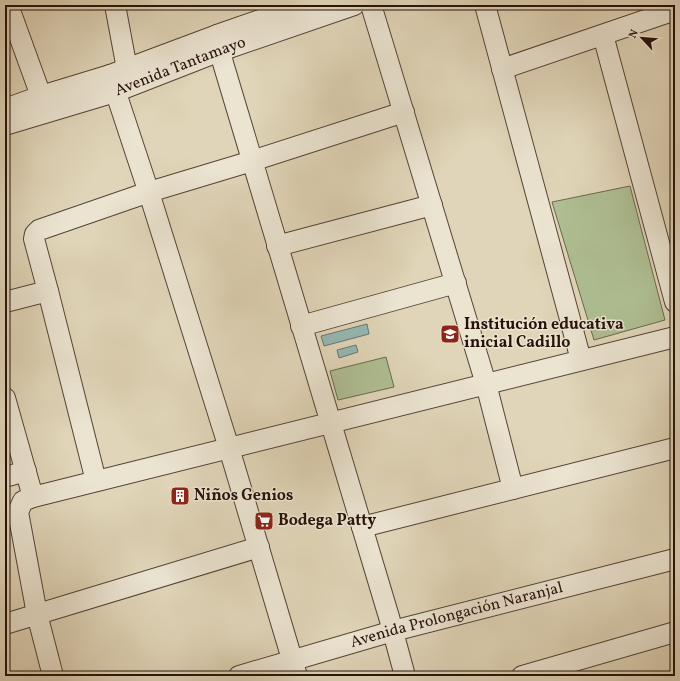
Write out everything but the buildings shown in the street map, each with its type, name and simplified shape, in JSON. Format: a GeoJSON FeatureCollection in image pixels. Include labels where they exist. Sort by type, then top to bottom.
{"type":"FeatureCollection","features":[{"type":"Feature","properties":{"kind":"street"},"geometry":{"type":"LineString","coordinates":[[8,5],[41,96]]}},
{"type":"Feature","properties":{"kind":"street"},"geometry":{"type":"LineString","coordinates":[[115,5],[118,78],[149,192],[229,448],[295,668]]}},
{"type":"Feature","properties":{"kind":"street","name":"Avenida Tantamayo"},"geometry":{"type":"LineString","coordinates":[[219,43],[303,5]]}},
{"type":"Feature","properties":{"kind":"street","name":"Avenida Tantamayo"},"geometry":{"type":"LineString","coordinates":[[5,125],[118,78],[219,43],[354,5]]}},
{"type":"Feature","properties":{"kind":"street"},"geometry":{"type":"LineString","coordinates":[[371,5],[486,384],[514,489]]}},
{"type":"Feature","properties":{"kind":"street"},"geometry":{"type":"LineString","coordinates":[[485,5],[581,360]]}},
{"type":"Feature","properties":{"kind":"street"},"geometry":{"type":"LineString","coordinates":[[502,69],[675,10]]}},
{"type":"Feature","properties":{"kind":"street"},"geometry":{"type":"LineString","coordinates":[[603,35],[675,302]]}},
{"type":"Feature","properties":{"kind":"street"},"geometry":{"type":"LineString","coordinates":[[219,43],[252,161],[362,527],[405,676]]}},
{"type":"Feature","properties":{"kind":"street","name":"Avenida Tantamayo"},"geometry":{"type":"LineString","coordinates":[[5,109],[41,96],[118,78]]}},
{"type":"Feature","properties":{"kind":"street"},"geometry":{"type":"LineString","coordinates":[[96,481],[34,239],[35,234],[39,230],[149,192],[252,161],[404,112]]}},
{"type":"Feature","properties":{"kind":"street"},"geometry":{"type":"LineString","coordinates":[[278,246],[432,205]]}},
{"type":"Feature","properties":{"kind":"street"},"geometry":{"type":"LineString","coordinates":[[301,326],[456,283]]}},
{"type":"Feature","properties":{"kind":"street"},"geometry":{"type":"LineString","coordinates":[[5,302],[48,291]]}},
{"type":"Feature","properties":{"kind":"street"},"geometry":{"type":"LineString","coordinates":[[53,676],[37,614],[18,512],[23,501],[33,497],[96,481],[675,337]]}},
{"type":"Feature","properties":{"kind":"street"},"geometry":{"type":"LineString","coordinates":[[5,398],[33,497]]}},
{"type":"Feature","properties":{"kind":"street"},"geometry":{"type":"LineString","coordinates":[[362,527],[675,448]]}},
{"type":"Feature","properties":{"kind":"street"},"geometry":{"type":"LineString","coordinates":[[5,477],[26,471]]}},
{"type":"Feature","properties":{"kind":"street"},"geometry":{"type":"LineString","coordinates":[[5,624],[259,547]]}},
{"type":"Feature","properties":{"kind":"street","name":"Avenida Prolongación Naranjal"},"geometry":{"type":"LineString","coordinates":[[239,676],[295,668],[393,632],[675,559]]}},
{"type":"Feature","properties":{"kind":"street"},"geometry":{"type":"LineString","coordinates":[[522,676],[675,632]]}},
{"type":"Feature","properties":{"kind":"green space"},"geometry":{"type":"Polygon","coordinates":[[[630,186],[665,320],[594,340],[552,202],[630,186]]]}},
{"type":"Feature","properties":{"kind":"green space"},"geometry":{"type":"Polygon","coordinates":[[[386,357],[394,387],[338,400],[330,371],[386,357]]]}},
{"type":"Feature","properties":{"kind":"water"},"geometry":{"type":"Polygon","coordinates":[[[367,324],[369,334],[324,346],[321,336],[367,324]]]}},
{"type":"Feature","properties":{"kind":"water"},"geometry":{"type":"Polygon","coordinates":[[[356,345],[358,352],[339,358],[337,350],[356,345]]]}},
{"type":"Feature","properties":{"kind":"place","name":"Institución educativa inicial Cadillo"},"geometry":{"type":"Point","coordinates":[450,334]}},
{"type":"Feature","properties":{"kind":"place","name":"Niños Genios"},"geometry":{"type":"Point","coordinates":[180,496]}},
{"type":"Feature","properties":{"kind":"place","name":"Bodega Patty"},"geometry":{"type":"Point","coordinates":[264,521]}}]}
